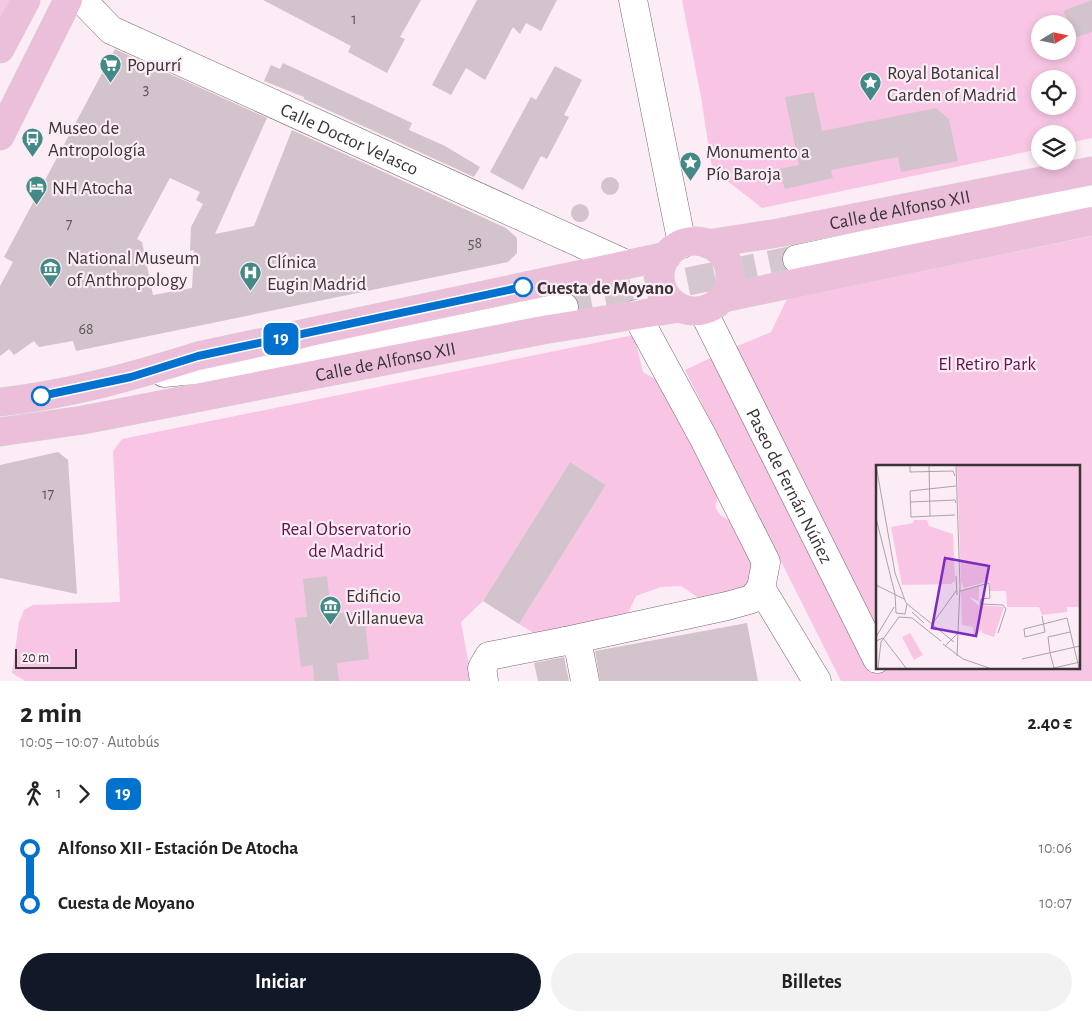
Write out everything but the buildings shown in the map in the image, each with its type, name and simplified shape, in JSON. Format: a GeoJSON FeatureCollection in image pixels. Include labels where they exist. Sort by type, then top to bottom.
{"type":"FeatureCollection","features":[{"type":"Feature","properties":{"kind":"main road"},"geometry":{"type":"LineString","coordinates":[[0,49],[26,0]]}},
{"type":"Feature","properties":{"kind":"main road"},"geometry":{"type":"LineString","coordinates":[[0,136],[68,0]]}},
{"type":"Feature","properties":{"kind":"main road","name":"Calle de Alfonso XII"},"geometry":{"type":"LineString","coordinates":[[0,402],[23,400],[131,377],[198,356],[523,287],[626,264],[685,248],[778,233],[1092,171]]}},
{"type":"Feature","properties":{"kind":"main road","name":"Calle de Alfonso XII"},"geometry":{"type":"LineString","coordinates":[[0,432],[83,420],[551,329],[701,305],[1092,221]]}},
{"type":"Feature","properties":{"kind":"main road"},"geometry":{"type":"LineString","coordinates":[[685,248],[716,248],[729,269],[730,283],[701,305],[668,298],[662,285],[662,267],[685,248]]}},
{"type":"Feature","properties":{"kind":"street","name":"Calle Doctor Velasco"},"geometry":{"type":"LineString","coordinates":[[82,0],[111,30],[626,264]]}},
{"type":"Feature","properties":{"kind":"street"},"geometry":{"type":"LineString","coordinates":[[634,0],[685,248]]}},
{"type":"Feature","properties":{"kind":"street","name":"Calle de Alfonso XII"},"geometry":{"type":"LineString","coordinates":[[797,258],[1092,196]]}},
{"type":"Feature","properties":{"kind":"street","name":"Paseo de Fernán Núñez"},"geometry":{"type":"LineString","coordinates":[[701,305],[876,657]]}},
{"type":"Feature","properties":{"kind":"street","name":"Calle de Alfonso XII"},"geometry":{"type":"LineString","coordinates":[[136,409],[324,357],[564,307]]}},
{"type":"Feature","properties":{"kind":"street"},"geometry":{"type":"LineString","coordinates":[[487,668],[566,641],[728,606],[752,599],[761,588],[766,562],[707,446],[636,314]]}},
{"type":"Feature","properties":{"kind":"street","name":"Calle de Alfonso XII"},"geometry":{"type":"LineString","coordinates":[[131,377],[324,357]]}},
{"type":"Feature","properties":{"kind":"street"},"geometry":{"type":"LineString","coordinates":[[761,588],[817,681]]}},
{"type":"Feature","properties":{"kind":"street"},"geometry":{"type":"LineString","coordinates":[[566,641],[574,644],[579,650],[585,681]]}},
{"type":"Feature","properties":{"kind":"street"},"geometry":{"type":"LineString","coordinates":[[882,668],[888,681]]}},
{"type":"Feature","properties":{"kind":"green space"},"geometry":{"type":"Polygon","coordinates":[[[0,0],[13,0],[0,24],[0,0]]]}},
{"type":"Feature","properties":{"kind":"green space","name":"Royal Botanical Garden of Madrid"},"geometry":{"type":"Polygon","coordinates":[[[682,0],[1092,0],[1092,138],[1076,141],[1076,125],[1031,125],[1031,151],[762,208],[712,169],[701,97],[682,0]]]}},
{"type":"Feature","properties":{"kind":"green space","name":"El Retiro Park"},"geometry":{"type":"Polygon","coordinates":[[[1092,236],[1092,681],[841,681],[685,370],[771,332],[787,299],[1092,236]]]}},
{"type":"Feature","properties":{"kind":"green space","name":"Real Observatorio de Madrid"},"geometry":{"type":"Polygon","coordinates":[[[634,335],[643,372],[668,387],[719,495],[716,508],[721,515],[735,523],[743,533],[755,575],[743,590],[702,600],[681,586],[661,587],[636,596],[626,618],[535,634],[519,624],[606,485],[570,462],[483,601],[461,622],[472,681],[25,681],[12,673],[19,622],[24,610],[33,605],[120,602],[113,451],[122,439],[634,335]]]}},
{"type":"Feature","properties":{"kind":"tunnel"},"geometry":{"type":"LineString","coordinates":[[564,307],[797,259]]}},
{"type":"Feature","properties":{"kind":"bus line","name":"19"},"geometry":{"type":"LineString","coordinates":[[41,396],[131,377],[198,356],[523,287]]}},
{"type":"Feature","properties":{"kind":"place","name":"Popurrí"},"geometry":{"type":"Point","coordinates":[111,83]}},
{"type":"Feature","properties":{"kind":"place","name":"Royal Botanical Garden of Madrid"},"geometry":{"type":"Point","coordinates":[871,102]}},
{"type":"Feature","properties":{"kind":"place","name":"Museo de Antropología"},"geometry":{"type":"Point","coordinates":[32,157]}},
{"type":"Feature","properties":{"kind":"place","name":"Monumento a Pío Baroja"},"geometry":{"type":"Point","coordinates":[690,181]}},
{"type":"Feature","properties":{"kind":"place","name":"NH Atocha"},"geometry":{"type":"Point","coordinates":[36,206]}},
{"type":"Feature","properties":{"kind":"place","name":"National Museum of Anthropology"},"geometry":{"type":"Point","coordinates":[51,287]}},
{"type":"Feature","properties":{"kind":"place","name":"Cuesta de Moyano"},"geometry":{"type":"Point","coordinates":[523,287]}},
{"type":"Feature","properties":{"kind":"place","name":"Clínica Eugin Madrid"},"geometry":{"type":"Point","coordinates":[251,291]}},
{"type":"Feature","properties":{"kind":"place","name":"Edificio Villanueva"},"geometry":{"type":"Point","coordinates":[330,625]}}]}
